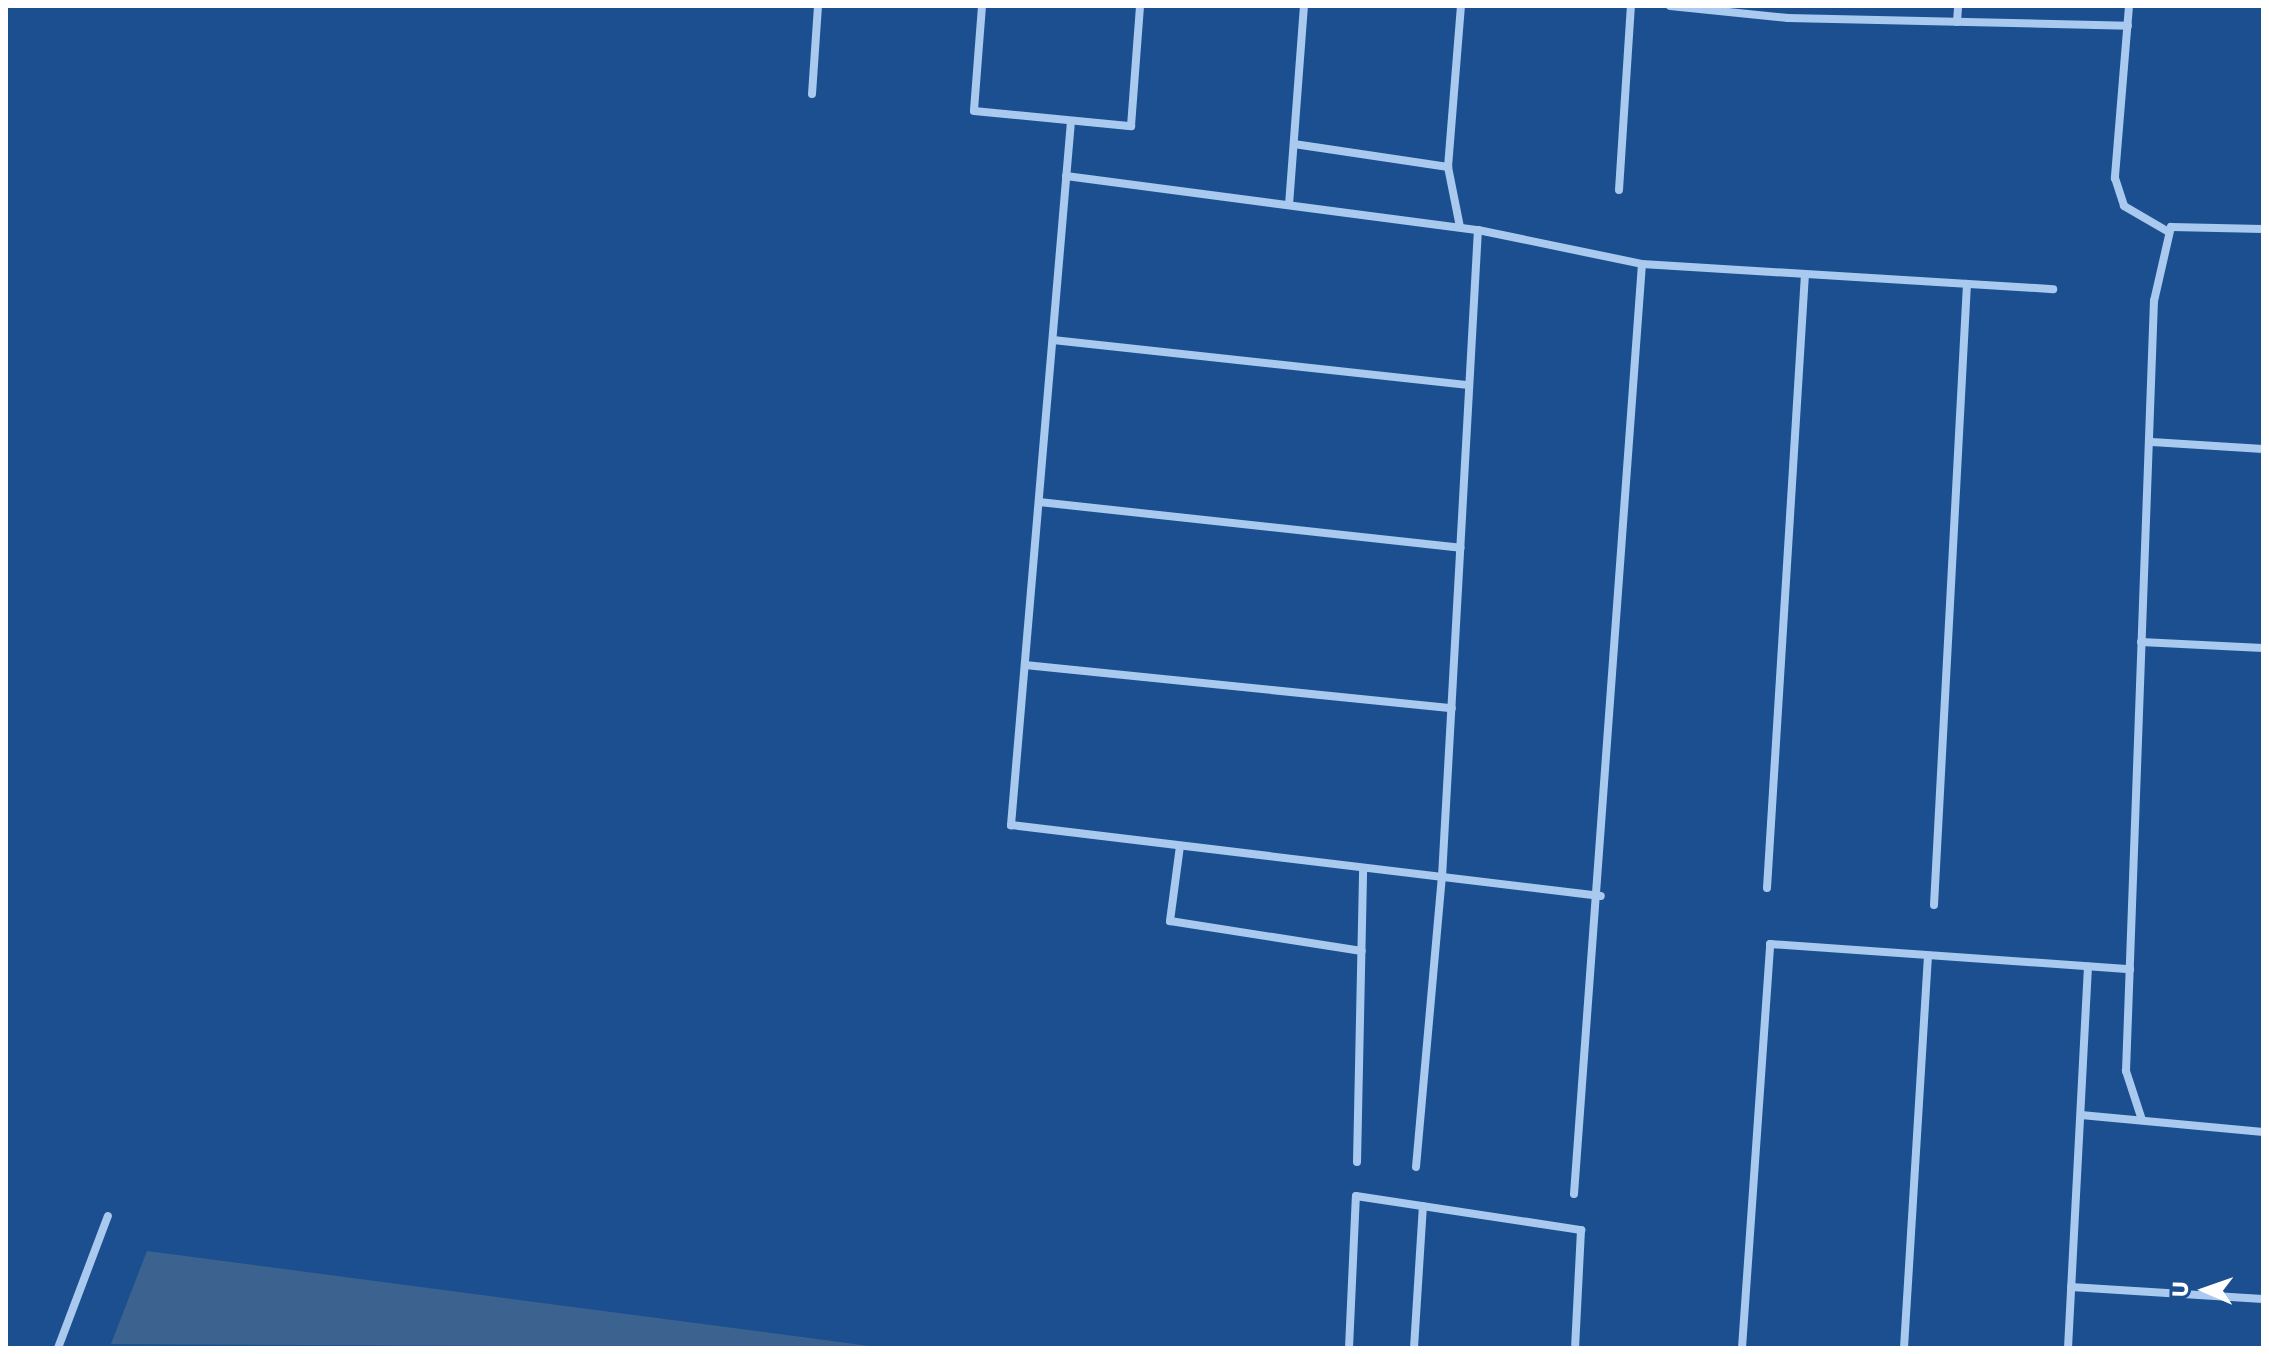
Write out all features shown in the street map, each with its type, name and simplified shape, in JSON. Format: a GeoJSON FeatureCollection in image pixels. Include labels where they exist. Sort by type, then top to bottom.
{"type":"FeatureCollection","features":[{"type":"Feature","properties":{"kind":"street"},"geometry":{"type":"LineString","coordinates":[[812,94],[818,6]]}},
{"type":"Feature","properties":{"kind":"street"},"geometry":{"type":"LineString","coordinates":[[982,6],[974,111],[1131,126],[1140,6]]}},
{"type":"Feature","properties":{"kind":"street"},"geometry":{"type":"LineString","coordinates":[[1289,205],[1304,6]]}},
{"type":"Feature","properties":{"kind":"street"},"geometry":{"type":"LineString","coordinates":[[1460,227],[1448,167],[1461,6]]}},
{"type":"Feature","properties":{"kind":"street"},"geometry":{"type":"LineString","coordinates":[[1619,190],[1631,6]]}},
{"type":"Feature","properties":{"kind":"street"},"geometry":{"type":"LineString","coordinates":[[1670,6],[1788,18],[2128,26]]}},
{"type":"Feature","properties":{"kind":"street"},"geometry":{"type":"LineString","coordinates":[[1788,18],[1789,6]]}},
{"type":"Feature","properties":{"kind":"street"},"geometry":{"type":"LineString","coordinates":[[1957,22],[1958,6]]}},
{"type":"Feature","properties":{"kind":"street"},"geometry":{"type":"LineString","coordinates":[[2129,6],[2115,178],[2124,206],[2167,231]]}},
{"type":"Feature","properties":{"kind":"street"},"geometry":{"type":"LineString","coordinates":[[1071,121],[1011,825],[1601,896]]}},
{"type":"Feature","properties":{"kind":"street"},"geometry":{"type":"LineString","coordinates":[[1294,144],[1448,167]]}},
{"type":"Feature","properties":{"kind":"street"},"geometry":{"type":"LineString","coordinates":[[1066,176],[1460,227],[1642,264],[2053,289]]}},
{"type":"Feature","properties":{"kind":"street"},"geometry":{"type":"LineString","coordinates":[[2167,231],[2179,225],[2263,229]]}},
{"type":"Feature","properties":{"kind":"street"},"geometry":{"type":"LineString","coordinates":[[1416,1167],[1442,877],[1478,230]]}},
{"type":"Feature","properties":{"kind":"street"},"geometry":{"type":"LineString","coordinates":[[2142,1120],[2126,1071],[2141,642],[2152,442],[2154,301],[2167,231]]}},
{"type":"Feature","properties":{"kind":"street"},"geometry":{"type":"LineString","coordinates":[[1574,1194],[1601,896],[1642,264]]}},
{"type":"Feature","properties":{"kind":"street"},"geometry":{"type":"LineString","coordinates":[[1767,888],[1805,274]]}},
{"type":"Feature","properties":{"kind":"street"},"geometry":{"type":"LineString","coordinates":[[1934,905],[1967,284]]}},
{"type":"Feature","properties":{"kind":"street"},"geometry":{"type":"LineString","coordinates":[[1053,340],[1469,385]]}},
{"type":"Feature","properties":{"kind":"street"},"geometry":{"type":"LineString","coordinates":[[2152,442],[2263,449]]}},
{"type":"Feature","properties":{"kind":"street"},"geometry":{"type":"LineString","coordinates":[[1039,502],[1461,548]]}},
{"type":"Feature","properties":{"kind":"street"},"geometry":{"type":"LineString","coordinates":[[2141,642],[2263,648]]}},
{"type":"Feature","properties":{"kind":"street"},"geometry":{"type":"LineString","coordinates":[[1025,665],[1452,708]]}},
{"type":"Feature","properties":{"kind":"street"},"geometry":{"type":"LineString","coordinates":[[1180,846],[1170,921],[1362,951]]}},
{"type":"Feature","properties":{"kind":"street"},"geometry":{"type":"LineString","coordinates":[[1357,1162],[1363,868]]}},
{"type":"Feature","properties":{"kind":"street"},"geometry":{"type":"LineString","coordinates":[[1742,1348],[1770,944],[2130,969]]}},
{"type":"Feature","properties":{"kind":"street"},"geometry":{"type":"LineString","coordinates":[[1904,1348],[1928,956]]}},
{"type":"Feature","properties":{"kind":"street"},"geometry":{"type":"LineString","coordinates":[[2068,1348],[2088,967]]}},
{"type":"Feature","properties":{"kind":"street"},"geometry":{"type":"LineString","coordinates":[[2081,1115],[2263,1132]]}},
{"type":"Feature","properties":{"kind":"street"},"geometry":{"type":"LineString","coordinates":[[1349,1348],[1356,1196],[1581,1230],[1575,1348]]}},
{"type":"Feature","properties":{"kind":"street"},"geometry":{"type":"LineString","coordinates":[[1414,1348],[1423,1206]]}},
{"type":"Feature","properties":{"kind":"street"},"geometry":{"type":"LineString","coordinates":[[58,1348],[108,1216]]}},
{"type":"Feature","properties":{"kind":"street"},"geometry":{"type":"LineString","coordinates":[[2071,1287],[2263,1299]]}},
{"type":"Feature","properties":{"kind":"water"},"geometry":{"type":"Polygon","coordinates":[[[147,1251],[885,1348],[111,1344],[147,1251]]]}}]}
